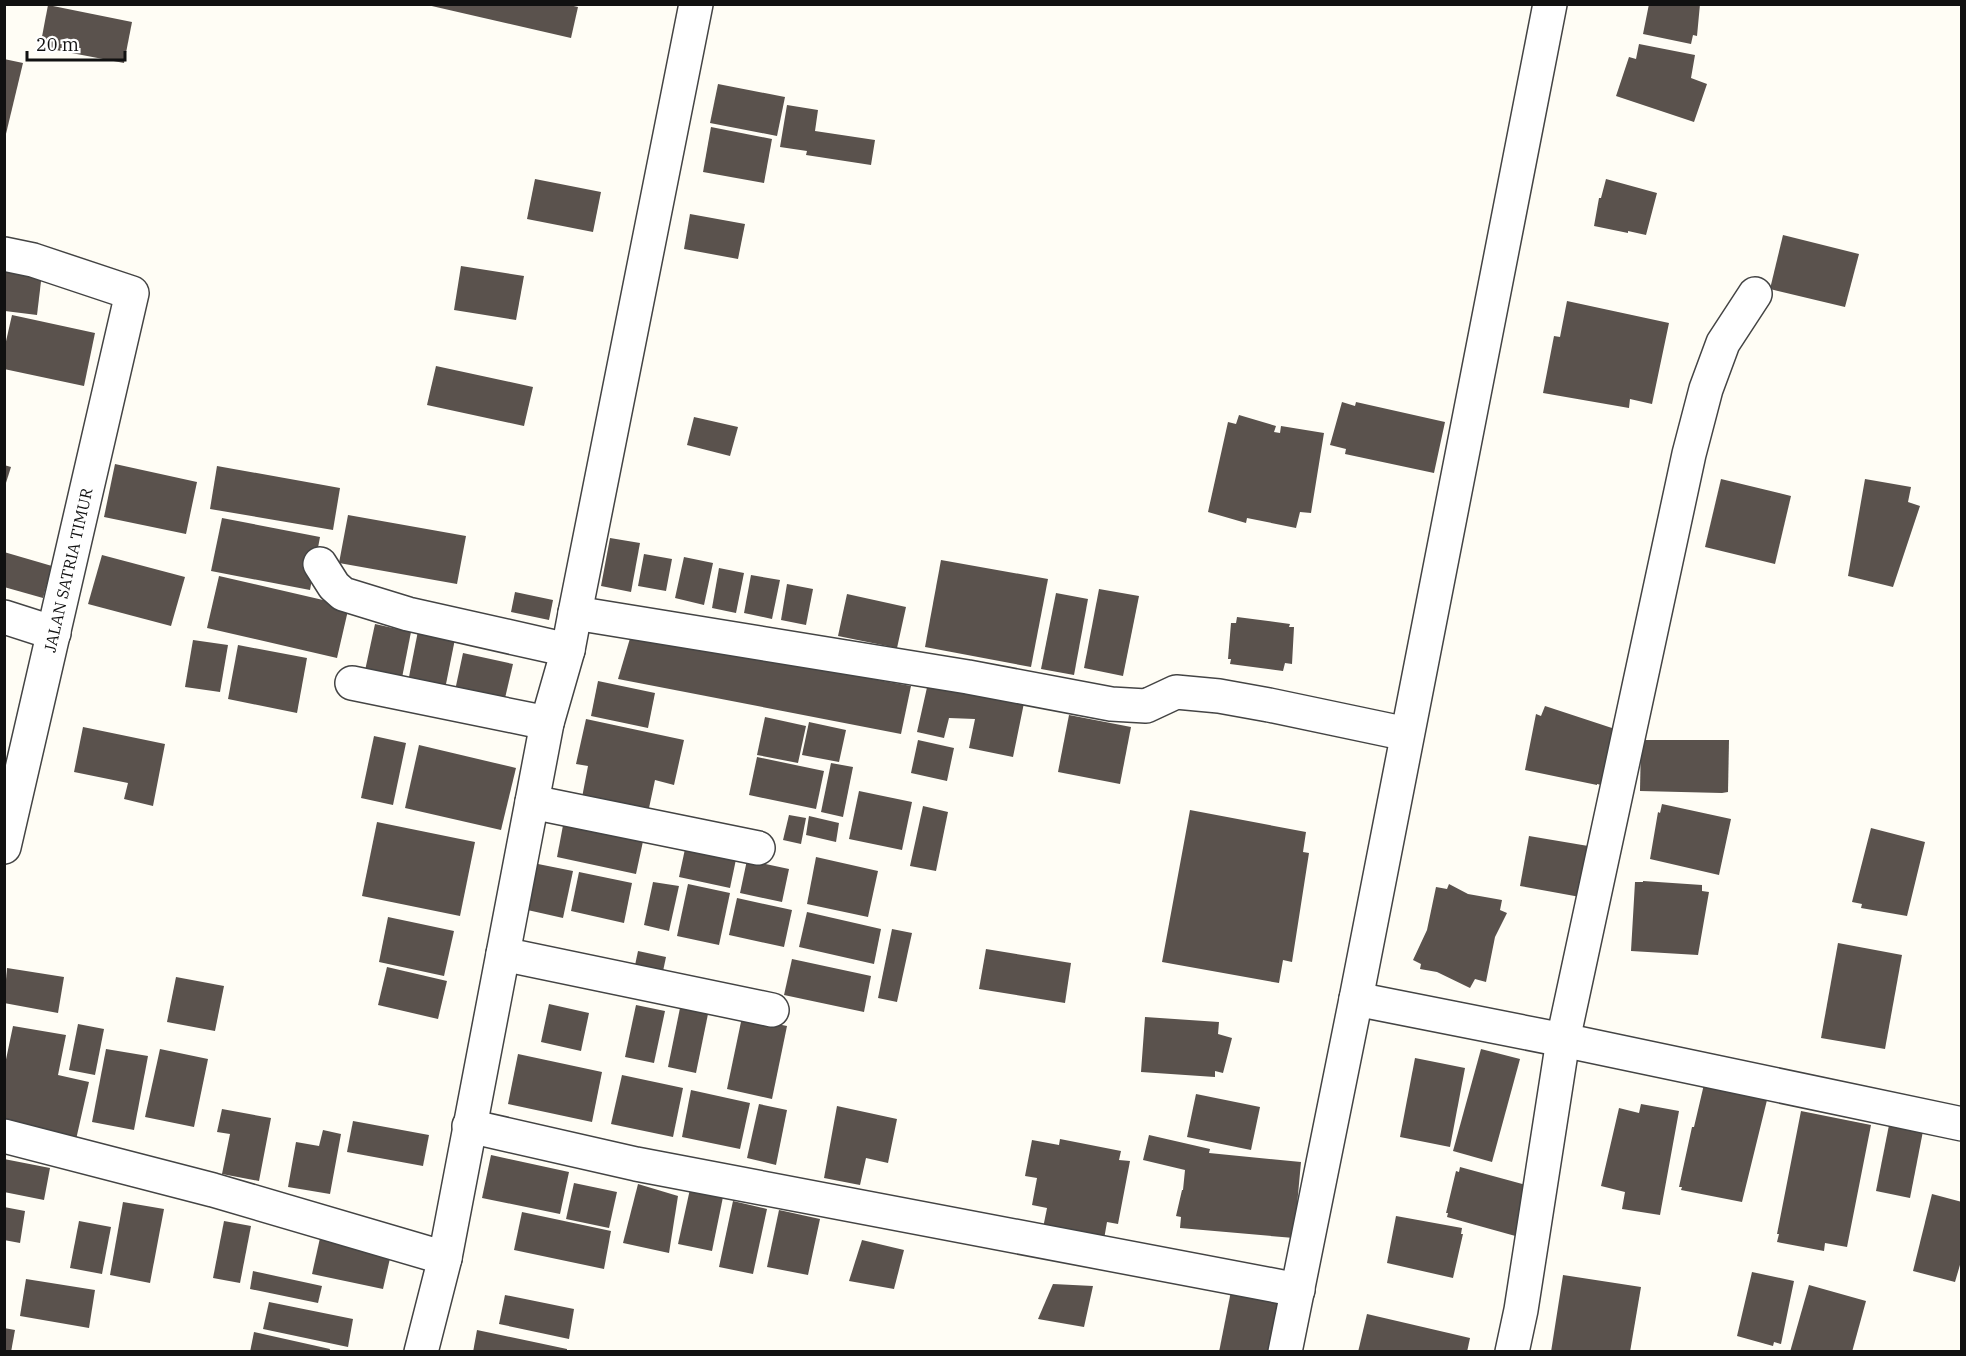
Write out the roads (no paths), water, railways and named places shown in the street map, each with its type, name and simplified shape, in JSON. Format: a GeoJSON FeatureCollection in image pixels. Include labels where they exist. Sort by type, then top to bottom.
{"type":"FeatureCollection","features":[{"type":"Feature","properties":{"kind":"street"},"geometry":{"type":"LineString","coordinates":[[421,1352],[445,1258],[547,723],[568,650],[696,4]]}},
{"type":"Feature","properties":{"kind":"street"},"geometry":{"type":"LineString","coordinates":[[1285,1352],[1550,4]]}},
{"type":"Feature","properties":{"kind":"street","name":"JALAN SATRIA TIMUR"},"geometry":{"type":"LineString","coordinates":[[4,254],[33,260],[132,293],[4,847]]}},
{"type":"Feature","properties":{"kind":"street"},"geometry":{"type":"LineString","coordinates":[[1512,1352],[1521,1310],[1563,1040],[1691,443],[1706,389],[1723,343],[1755,294]]}},
{"type":"Feature","properties":{"kind":"street"},"geometry":{"type":"LineString","coordinates":[[320,564],[334,586],[343,594],[351,597],[408,614],[568,650]]}},
{"type":"Feature","properties":{"kind":"street"},"geometry":{"type":"LineString","coordinates":[[575,613],[968,676],[1111,704],[1146,706],[1176,692],[1269,705],[1407,734]]}},
{"type":"Feature","properties":{"kind":"street"},"geometry":{"type":"LineString","coordinates":[[4,617],[54,633]]}},
{"type":"Feature","properties":{"kind":"street"},"geometry":{"type":"LineString","coordinates":[[352,683],[547,723]]}},
{"type":"Feature","properties":{"kind":"street"},"geometry":{"type":"LineString","coordinates":[[532,802],[758,848]]}},
{"type":"Feature","properties":{"kind":"street"},"geometry":{"type":"LineString","coordinates":[[502,954],[772,1010]]}},
{"type":"Feature","properties":{"kind":"street"},"geometry":{"type":"LineString","coordinates":[[1356,999],[1962,1124]]}},
{"type":"Feature","properties":{"kind":"street"},"geometry":{"type":"LineString","coordinates":[[469,1126],[636,1164],[1298,1290]]}},
{"type":"Feature","properties":{"kind":"street"},"geometry":{"type":"LineString","coordinates":[[4,1136],[213,1190],[445,1258]]}}]}
